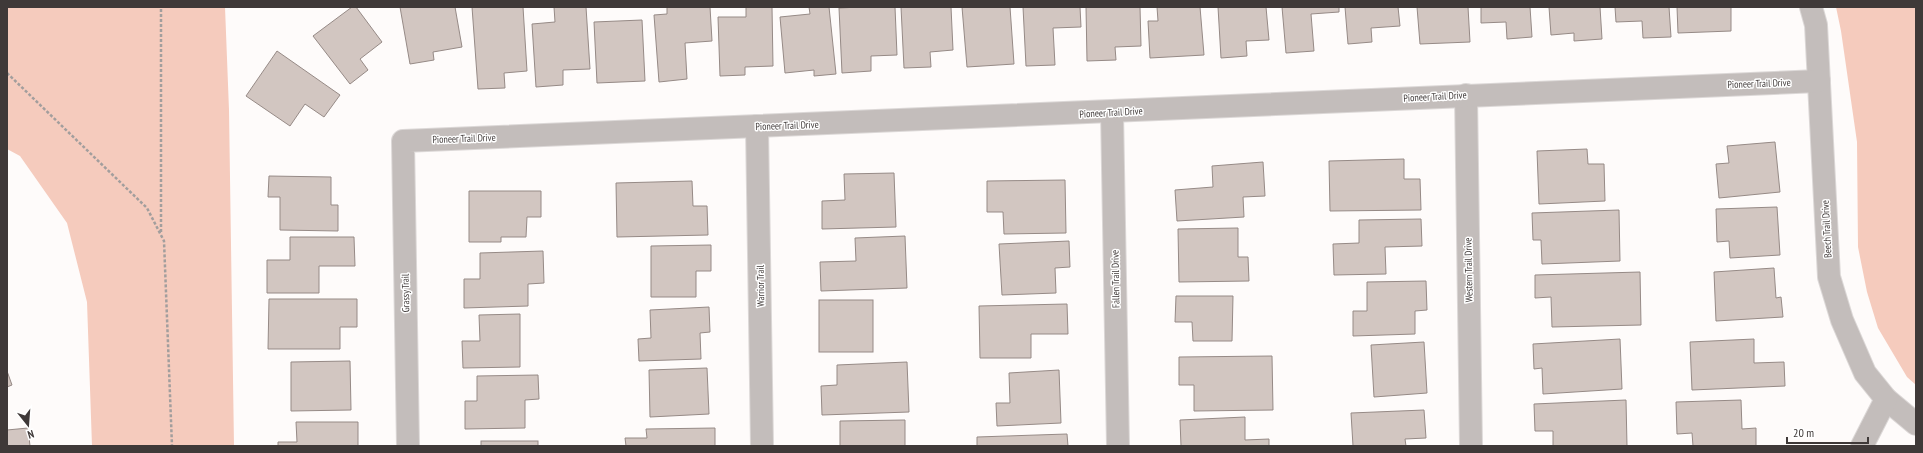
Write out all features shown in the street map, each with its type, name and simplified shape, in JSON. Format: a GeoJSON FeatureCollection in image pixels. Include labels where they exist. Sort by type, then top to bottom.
{"type":"FeatureCollection","features":[{"type":"Feature","properties":{"kind":"street","name":"Beech Trail Drive"},"geometry":{"type":"LineString","coordinates":[[1811,7],[1816,24],[1829,277],[1842,320],[1865,372],[1886,399],[1916,424]]}},
{"type":"Feature","properties":{"kind":"street","name":"Pioneer Trail Drive"},"geometry":{"type":"LineString","coordinates":[[403,140],[1112,112],[1466,95],[1819,81]]}},
{"type":"Feature","properties":{"kind":"street","name":"Western Trail Drive"},"geometry":{"type":"LineString","coordinates":[[1466,95],[1471,446]]}},
{"type":"Feature","properties":{"kind":"street","name":"Fallen Trail Drive"},"geometry":{"type":"LineString","coordinates":[[1112,112],[1118,446]]}},
{"type":"Feature","properties":{"kind":"street","name":"Warrior Trail"},"geometry":{"type":"LineString","coordinates":[[757,126],[762,446]]}},
{"type":"Feature","properties":{"kind":"street","name":"Grassy Trail"},"geometry":{"type":"LineString","coordinates":[[403,140],[408,446]]}},
{"type":"Feature","properties":{"kind":"street"},"geometry":{"type":"LineString","coordinates":[[1862,446],[1886,399]]}},
{"type":"Feature","properties":{"kind":"path"},"geometry":{"type":"LineString","coordinates":[[161,7],[161,233]]}},
{"type":"Feature","properties":{"kind":"path"},"geometry":{"type":"LineString","coordinates":[[7,73],[147,208],[161,233],[164,241],[172,446]]}},
{"type":"Feature","properties":{"kind":"shaded area"},"geometry":{"type":"Polygon","coordinates":[[[7,7],[225,7],[229,110],[234,446],[92,446],[87,302],[67,223],[20,156],[7,149],[7,7]]]}},
{"type":"Feature","properties":{"kind":"shaded area"},"geometry":{"type":"Polygon","coordinates":[[[1836,7],[1916,7],[1916,385],[1907,377],[1878,328],[1867,292],[1858,247],[1857,142],[1841,31],[1836,7]]]}},
{"type":"Feature","properties":{"kind":"building"},"geometry":{"type":"Polygon","coordinates":[[[352,7],[356,7],[382,42],[360,59],[368,70],[350,84],[313,36],[352,7]]]}},
{"type":"Feature","properties":{"kind":"building"},"geometry":{"type":"Polygon","coordinates":[[[400,7],[455,7],[462,47],[433,52],[434,60],[410,64],[400,7]]]}},
{"type":"Feature","properties":{"kind":"building"},"geometry":{"type":"Polygon","coordinates":[[[472,7],[523,7],[527,71],[504,73],[505,88],[478,89],[472,7]]]}},
{"type":"Feature","properties":{"kind":"building"},"geometry":{"type":"Polygon","coordinates":[[[554,7],[586,7],[590,69],[563,70],[563,85],[536,87],[532,24],[555,22],[554,7]]]}},
{"type":"Feature","properties":{"kind":"building"},"geometry":{"type":"Polygon","coordinates":[[[667,7],[710,7],[712,41],[685,43],[687,79],[659,82],[654,15],[667,14],[667,7]]]}},
{"type":"Feature","properties":{"kind":"building"},"geometry":{"type":"Polygon","coordinates":[[[746,7],[772,7],[773,66],[745,67],[745,75],[720,76],[718,17],[746,17],[746,7]]]}},
{"type":"Feature","properties":{"kind":"building"},"geometry":{"type":"Polygon","coordinates":[[[809,7],[829,7],[836,74],[814,76],[814,70],[785,73],[780,17],[810,14],[809,7]]]}},
{"type":"Feature","properties":{"kind":"building"},"geometry":{"type":"Polygon","coordinates":[[[895,7],[897,55],[871,56],[871,71],[842,73],[839,8],[895,7]]]}},
{"type":"Feature","properties":{"kind":"building"},"geometry":{"type":"Polygon","coordinates":[[[901,7],[951,7],[953,50],[930,52],[931,67],[904,68],[901,7]]]}},
{"type":"Feature","properties":{"kind":"building"},"geometry":{"type":"Polygon","coordinates":[[[962,7],[1010,7],[1014,64],[967,67],[962,7]]]}},
{"type":"Feature","properties":{"kind":"building"},"geometry":{"type":"Polygon","coordinates":[[[1023,7],[1080,7],[1081,27],[1053,28],[1055,65],[1026,66],[1023,7]]]}},
{"type":"Feature","properties":{"kind":"building"},"geometry":{"type":"Polygon","coordinates":[[[1086,7],[1140,7],[1141,46],[1115,47],[1116,60],[1087,61],[1086,7]]]}},
{"type":"Feature","properties":{"kind":"building"},"geometry":{"type":"Polygon","coordinates":[[[1157,7],[1200,7],[1204,55],[1150,58],[1148,21],[1158,21],[1157,7]]]}},
{"type":"Feature","properties":{"kind":"building"},"geometry":{"type":"Polygon","coordinates":[[[1218,7],[1266,7],[1269,40],[1246,41],[1247,56],[1221,58],[1218,7]]]}},
{"type":"Feature","properties":{"kind":"building"},"geometry":{"type":"Polygon","coordinates":[[[1282,7],[1339,7],[1339,12],[1311,14],[1314,51],[1286,53],[1282,7]]]}},
{"type":"Feature","properties":{"kind":"building"},"geometry":{"type":"Polygon","coordinates":[[[1345,7],[1398,7],[1400,26],[1371,28],[1372,42],[1348,44],[1345,7]]]}},
{"type":"Feature","properties":{"kind":"building"},"geometry":{"type":"Polygon","coordinates":[[[1417,7],[1468,7],[1470,42],[1420,44],[1417,7]]]}},
{"type":"Feature","properties":{"kind":"building"},"geometry":{"type":"Polygon","coordinates":[[[1481,7],[1530,7],[1532,37],[1507,39],[1506,22],[1481,23],[1481,7]]]}},
{"type":"Feature","properties":{"kind":"building"},"geometry":{"type":"Polygon","coordinates":[[[1549,7],[1600,7],[1602,39],[1574,41],[1574,33],[1551,35],[1549,7]]]}},
{"type":"Feature","properties":{"kind":"building"},"geometry":{"type":"Polygon","coordinates":[[[1615,7],[1669,7],[1671,37],[1643,38],[1642,21],[1616,22],[1615,7]]]}},
{"type":"Feature","properties":{"kind":"building"},"geometry":{"type":"Polygon","coordinates":[[[1677,7],[1731,7],[1731,31],[1678,33],[1677,7]]]}},
{"type":"Feature","properties":{"kind":"building"},"geometry":{"type":"Polygon","coordinates":[[[642,20],[645,81],[597,83],[594,22],[642,20]]]}},
{"type":"Feature","properties":{"kind":"building"},"geometry":{"type":"Polygon","coordinates":[[[277,51],[340,95],[324,117],[305,104],[290,126],[246,96],[277,51]]]}},
{"type":"Feature","properties":{"kind":"building"},"geometry":{"type":"Polygon","coordinates":[[[1775,142],[1780,192],[1719,198],[1716,164],[1729,163],[1727,146],[1775,142]]]}},
{"type":"Feature","properties":{"kind":"building"},"geometry":{"type":"Polygon","coordinates":[[[1587,149],[1588,164],[1604,164],[1605,201],[1539,204],[1537,151],[1587,149]]]}},
{"type":"Feature","properties":{"kind":"building"},"geometry":{"type":"Polygon","coordinates":[[[1404,159],[1404,179],[1420,179],[1421,210],[1330,211],[1329,161],[1404,159]]]}},
{"type":"Feature","properties":{"kind":"building"},"geometry":{"type":"Polygon","coordinates":[[[1263,162],[1265,196],[1243,197],[1244,217],[1177,221],[1175,190],[1213,187],[1212,166],[1263,162]]]}},
{"type":"Feature","properties":{"kind":"building"},"geometry":{"type":"Polygon","coordinates":[[[894,173],[896,227],[822,229],[822,201],[845,200],[844,174],[894,173]]]}},
{"type":"Feature","properties":{"kind":"building"},"geometry":{"type":"Polygon","coordinates":[[[269,176],[331,177],[331,205],[338,205],[338,231],[280,230],[280,197],[268,197],[269,176]]]}},
{"type":"Feature","properties":{"kind":"building"},"geometry":{"type":"Polygon","coordinates":[[[1065,180],[1066,233],[1004,234],[1003,212],[987,212],[987,181],[1065,180]]]}},
{"type":"Feature","properties":{"kind":"building"},"geometry":{"type":"Polygon","coordinates":[[[692,181],[693,206],[707,206],[708,235],[617,237],[616,183],[692,181]]]}},
{"type":"Feature","properties":{"kind":"building"},"geometry":{"type":"Polygon","coordinates":[[[469,191],[541,191],[541,217],[527,217],[526,237],[501,237],[501,242],[469,242],[469,191]]]}},
{"type":"Feature","properties":{"kind":"building"},"geometry":{"type":"Polygon","coordinates":[[[1777,207],[1780,255],[1730,258],[1729,241],[1717,242],[1716,209],[1777,207]]]}},
{"type":"Feature","properties":{"kind":"building"},"geometry":{"type":"Polygon","coordinates":[[[1619,210],[1620,261],[1542,264],[1541,240],[1533,240],[1532,213],[1619,210]]]}},
{"type":"Feature","properties":{"kind":"building"},"geometry":{"type":"Polygon","coordinates":[[[1421,219],[1422,246],[1385,247],[1386,274],[1334,275],[1333,244],[1359,243],[1359,220],[1421,219]]]}},
{"type":"Feature","properties":{"kind":"building"},"geometry":{"type":"Polygon","coordinates":[[[1238,228],[1238,257],[1248,257],[1249,281],[1179,282],[1178,229],[1238,228]]]}},
{"type":"Feature","properties":{"kind":"building"},"geometry":{"type":"Polygon","coordinates":[[[905,236],[907,288],[821,291],[820,262],[856,261],[855,238],[905,236]]]}},
{"type":"Feature","properties":{"kind":"building"},"geometry":{"type":"Polygon","coordinates":[[[290,237],[354,237],[355,266],[319,266],[319,293],[267,293],[267,260],[290,260],[290,237]]]}},
{"type":"Feature","properties":{"kind":"building"},"geometry":{"type":"Polygon","coordinates":[[[1069,241],[1070,267],[1055,268],[1056,293],[1002,295],[999,244],[1069,241]]]}},
{"type":"Feature","properties":{"kind":"building"},"geometry":{"type":"Polygon","coordinates":[[[711,245],[711,271],[696,271],[696,297],[651,297],[651,246],[711,245]]]}},
{"type":"Feature","properties":{"kind":"building"},"geometry":{"type":"Polygon","coordinates":[[[543,251],[544,283],[528,284],[528,306],[464,308],[464,279],[480,279],[480,253],[543,251]]]}},
{"type":"Feature","properties":{"kind":"building"},"geometry":{"type":"Polygon","coordinates":[[[1774,268],[1776,298],[1781,297],[1783,317],[1716,321],[1714,272],[1774,268]]]}},
{"type":"Feature","properties":{"kind":"building"},"geometry":{"type":"Polygon","coordinates":[[[1640,272],[1641,325],[1552,327],[1551,297],[1535,298],[1535,275],[1640,272]]]}},
{"type":"Feature","properties":{"kind":"building"},"geometry":{"type":"Polygon","coordinates":[[[1426,281],[1427,310],[1415,311],[1415,334],[1353,336],[1353,311],[1367,311],[1367,282],[1426,281]]]}},
{"type":"Feature","properties":{"kind":"building"},"geometry":{"type":"Polygon","coordinates":[[[1176,296],[1233,296],[1232,341],[1193,341],[1192,322],[1175,322],[1176,296]]]}},
{"type":"Feature","properties":{"kind":"building"},"geometry":{"type":"Polygon","coordinates":[[[269,299],[357,299],[357,327],[340,327],[340,349],[268,349],[269,299]]]}},
{"type":"Feature","properties":{"kind":"building"},"geometry":{"type":"Polygon","coordinates":[[[819,300],[873,300],[873,352],[819,352],[819,300]]]}},
{"type":"Feature","properties":{"kind":"building"},"geometry":{"type":"Polygon","coordinates":[[[1067,304],[1068,334],[1031,334],[1031,358],[980,358],[979,306],[1067,304]]]}},
{"type":"Feature","properties":{"kind":"building"},"geometry":{"type":"Polygon","coordinates":[[[709,307],[710,332],[700,333],[701,359],[639,361],[638,339],[651,338],[650,310],[709,307]]]}},
{"type":"Feature","properties":{"kind":"building"},"geometry":{"type":"Polygon","coordinates":[[[520,314],[520,367],[463,368],[462,341],[480,341],[479,315],[520,314]]]}},
{"type":"Feature","properties":{"kind":"building"},"geometry":{"type":"Polygon","coordinates":[[[1620,339],[1622,389],[1543,394],[1542,368],[1534,369],[1533,344],[1620,339]]]}},
{"type":"Feature","properties":{"kind":"building"},"geometry":{"type":"Polygon","coordinates":[[[1754,339],[1754,363],[1784,362],[1785,386],[1692,390],[1690,342],[1754,339]]]}},
{"type":"Feature","properties":{"kind":"building"},"geometry":{"type":"Polygon","coordinates":[[[1424,342],[1427,393],[1374,397],[1371,345],[1424,342]]]}},
{"type":"Feature","properties":{"kind":"building"},"geometry":{"type":"Polygon","coordinates":[[[1272,356],[1273,410],[1194,411],[1194,385],[1179,385],[1179,357],[1272,356]]]}},
{"type":"Feature","properties":{"kind":"building"},"geometry":{"type":"Polygon","coordinates":[[[350,361],[351,410],[291,411],[291,362],[350,361]]]}},
{"type":"Feature","properties":{"kind":"building"},"geometry":{"type":"Polygon","coordinates":[[[907,362],[909,412],[822,415],[821,386],[837,385],[837,365],[907,362]]]}},
{"type":"Feature","properties":{"kind":"building"},"geometry":{"type":"Polygon","coordinates":[[[707,368],[709,414],[650,417],[649,370],[707,368]]]}},
{"type":"Feature","properties":{"kind":"building"},"geometry":{"type":"Polygon","coordinates":[[[1059,370],[1061,423],[997,426],[996,403],[1010,403],[1009,373],[1059,370]]]}},
{"type":"Feature","properties":{"kind":"building"},"geometry":{"type":"Polygon","coordinates":[[[7,371],[12,385],[7,387],[7,371]]]}},
{"type":"Feature","properties":{"kind":"building"},"geometry":{"type":"Polygon","coordinates":[[[538,375],[539,399],[525,400],[525,428],[465,429],[465,401],[477,401],[477,376],[538,375]]]}},
{"type":"Feature","properties":{"kind":"building"},"geometry":{"type":"Polygon","coordinates":[[[1626,400],[1627,446],[1553,446],[1553,431],[1535,431],[1534,404],[1626,400]]]}},
{"type":"Feature","properties":{"kind":"building"},"geometry":{"type":"Polygon","coordinates":[[[1741,400],[1742,429],[1756,428],[1756,446],[1693,446],[1692,433],[1677,434],[1676,402],[1741,400]]]}},
{"type":"Feature","properties":{"kind":"building"},"geometry":{"type":"Polygon","coordinates":[[[1424,410],[1426,438],[1405,439],[1406,446],[1353,446],[1351,413],[1424,410]]]}},
{"type":"Feature","properties":{"kind":"building"},"geometry":{"type":"Polygon","coordinates":[[[1245,417],[1245,440],[1269,439],[1269,446],[1181,446],[1180,420],[1245,417]]]}},
{"type":"Feature","properties":{"kind":"building"},"geometry":{"type":"Polygon","coordinates":[[[905,420],[905,446],[840,446],[840,421],[905,420]]]}},
{"type":"Feature","properties":{"kind":"building"},"geometry":{"type":"Polygon","coordinates":[[[296,422],[358,422],[358,446],[278,446],[278,442],[297,442],[296,422]]]}},
{"type":"Feature","properties":{"kind":"building"},"geometry":{"type":"Polygon","coordinates":[[[28,428],[30,446],[7,446],[7,430],[28,428]]]}},
{"type":"Feature","properties":{"kind":"building"},"geometry":{"type":"Polygon","coordinates":[[[715,428],[715,446],[626,446],[625,438],[647,438],[646,429],[715,428]]]}},
{"type":"Feature","properties":{"kind":"building"},"geometry":{"type":"Polygon","coordinates":[[[1067,434],[1068,446],[977,446],[977,437],[1067,434]]]}},
{"type":"Feature","properties":{"kind":"building"},"geometry":{"type":"Polygon","coordinates":[[[481,441],[538,441],[538,446],[481,446],[481,441]]]}}]}
